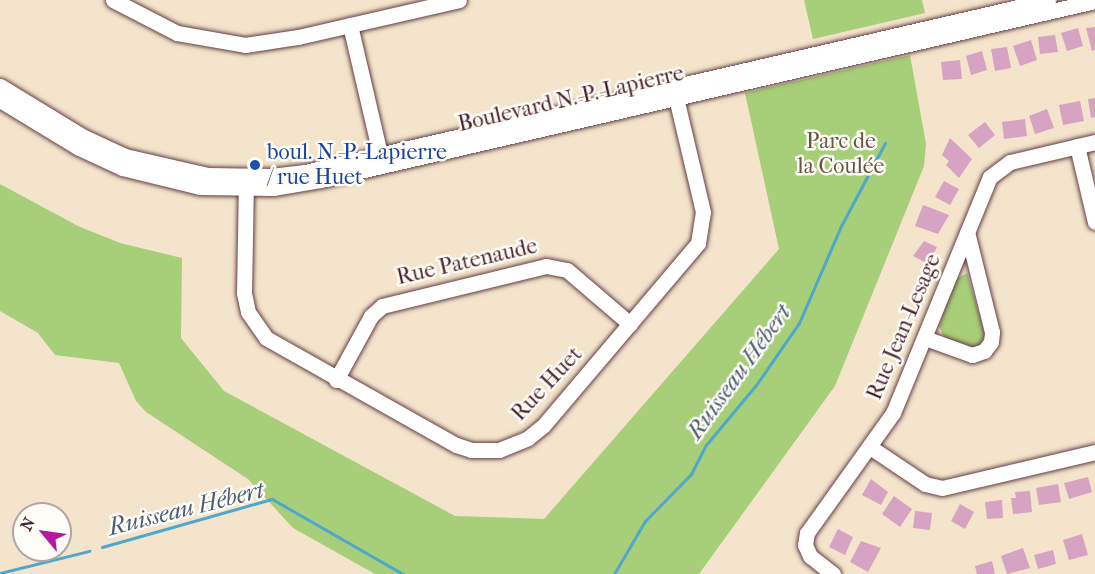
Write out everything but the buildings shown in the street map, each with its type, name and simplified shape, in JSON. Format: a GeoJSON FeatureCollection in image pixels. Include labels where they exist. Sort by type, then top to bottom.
{"type":"FeatureCollection","features":[{"type":"Feature","properties":{"kind":"street"},"geometry":{"type":"LineString","coordinates":[[113,0],[169,30],[228,44],[265,44],[459,0]]}},
{"type":"Feature","properties":{"kind":"street","name":"Boulevard N.-P.-Lapierre"},"geometry":{"type":"LineString","coordinates":[[0,100],[79,148],[122,168],[169,182],[286,187],[381,160],[675,92],[1048,0]]}},
{"type":"Feature","properties":{"kind":"street","name":"Boulevard N.-P.-Lapierre"},"geometry":{"type":"LineString","coordinates":[[675,92],[1095,2]]}},
{"type":"Feature","properties":{"kind":"street"},"geometry":{"type":"LineString","coordinates":[[350,25],[381,160]]}},
{"type":"Feature","properties":{"kind":"street","name":"Boulevard N.-P.-Lapierre"},"geometry":{"type":"LineString","coordinates":[[0,86],[82,136],[125,156],[173,170],[246,184]]}},
{"type":"Feature","properties":{"kind":"street","name":"Rue Huet"},"geometry":{"type":"LineString","coordinates":[[246,184],[243,281],[248,312],[272,343],[456,445],[471,450],[499,450],[538,431],[695,249],[703,228],[675,92]]}},
{"type":"Feature","properties":{"kind":"street","name":"Rue Jean-Lesage"},"geometry":{"type":"LineString","coordinates":[[833,574],[810,556],[806,535],[893,414],[987,183],[999,168],[1095,142]]}},
{"type":"Feature","properties":{"kind":"street"},"geometry":{"type":"LineString","coordinates":[[1077,146],[1095,222]]}},
{"type":"Feature","properties":{"kind":"street"},"geometry":{"type":"LineString","coordinates":[[925,338],[972,355],[984,351],[991,342],[992,332],[967,232]]}},
{"type":"Feature","properties":{"kind":"street","name":"Rue Patenaude"},"geometry":{"type":"LineString","coordinates":[[336,380],[371,316],[382,306],[546,266],[567,270],[630,324]]}},
{"type":"Feature","properties":{"kind":"street"},"geometry":{"type":"LineString","coordinates":[[870,447],[925,484],[942,488],[1095,452]]}},
{"type":"Feature","properties":{"kind":"green space"},"geometry":{"type":"Polygon","coordinates":[[[804,0],[922,0],[925,13],[813,39],[804,0]]]}},
{"type":"Feature","properties":{"kind":"green space","name":"Parc de la Coulée"},"geometry":{"type":"Polygon","coordinates":[[[910,55],[926,144],[924,166],[835,386],[699,574],[375,574],[293,528],[248,479],[146,412],[136,401],[119,363],[55,355],[38,333],[0,311],[0,184],[78,226],[120,243],[182,258],[181,338],[224,391],[455,516],[544,519],[779,249],[745,93],[910,55]]]}},
{"type":"Feature","properties":{"kind":"green space"},"geometry":{"type":"Polygon","coordinates":[[[967,273],[985,334],[980,345],[972,348],[944,337],[939,326],[956,279],[967,273]]]}},
{"type":"Feature","properties":{"kind":"waterway","name":"Ruisseau Hébert"},"geometry":{"type":"LineString","coordinates":[[614,574],[645,521],[691,474],[706,445],[756,385],[799,323],[841,226],[885,143]]}},
{"type":"Feature","properties":{"kind":"waterway","name":"Ruisseau Hébert"},"geometry":{"type":"LineString","coordinates":[[102,547],[272,499],[403,574]]}},
{"type":"Feature","properties":{"kind":"waterway","name":"Ruisseau Hébert"},"geometry":{"type":"LineString","coordinates":[[0,573],[89,551]]}},
{"type":"Feature","properties":{"kind":"place","name":"boul. N.-P.-Lapierre / rue Huet"},"geometry":{"type":"Point","coordinates":[255,165]}}]}
